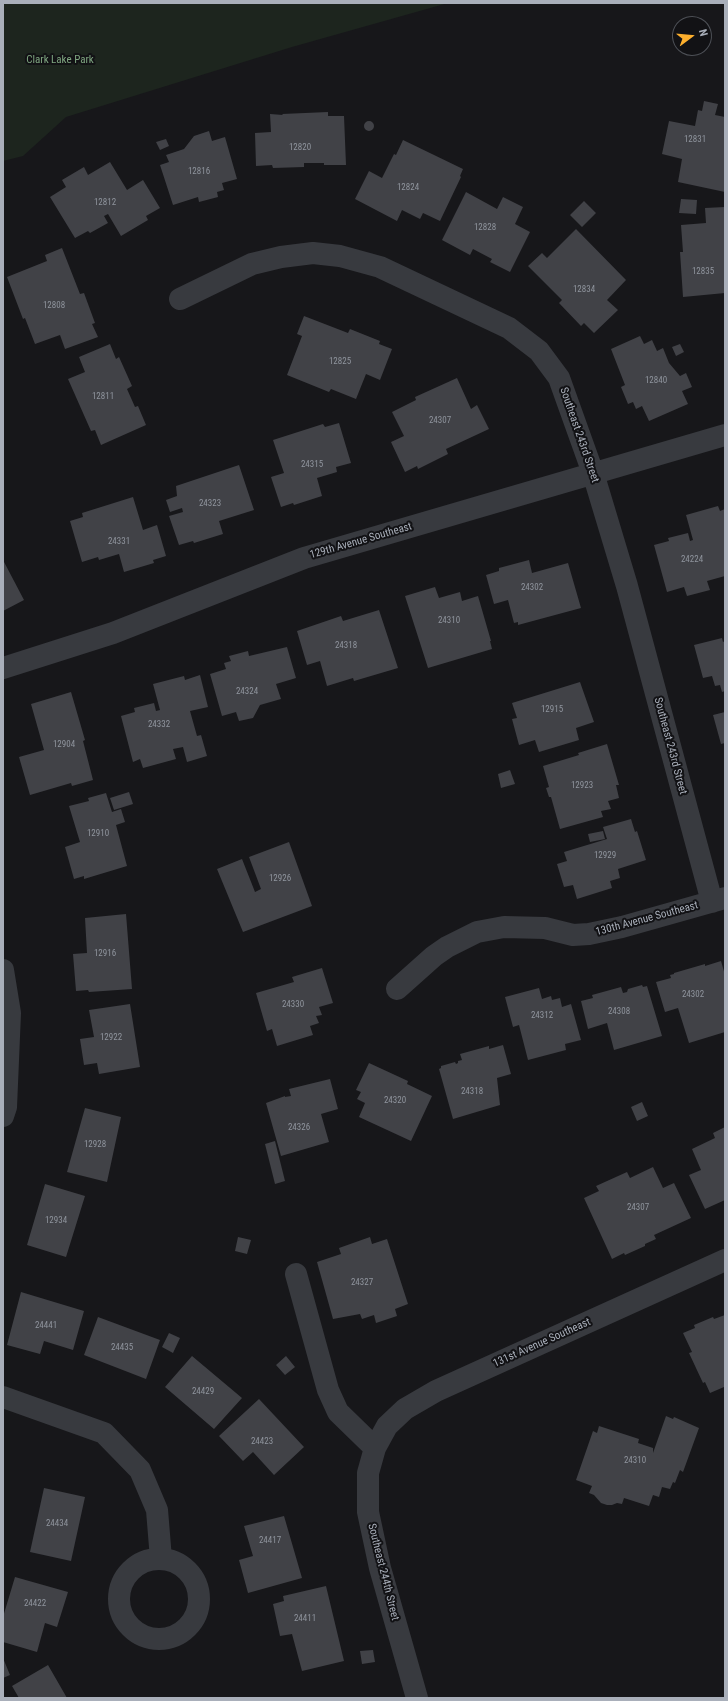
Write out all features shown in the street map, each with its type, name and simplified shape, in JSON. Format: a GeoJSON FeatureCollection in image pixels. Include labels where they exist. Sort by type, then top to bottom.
{"type":"FeatureCollection","features":[{"type":"Feature","properties":{"kind":"street","name":"Southeast 243rd Street"},"geometry":{"type":"LineString","coordinates":[[180,299],[252,264],[281,257],[313,253],[340,256],[380,267],[509,328],[539,351],[559,378],[593,473],[718,900]]}},
{"type":"Feature","properties":{"kind":"street","name":"129th Avenue Southeast"},"geometry":{"type":"LineString","coordinates":[[3,668],[113,633],[304,558],[725,435]]}},
{"type":"Feature","properties":{"kind":"street","name":"130th Avenue Southeast"},"geometry":{"type":"LineString","coordinates":[[397,989],[446,947],[477,932],[504,926],[545,928],[573,935],[589,934],[622,927],[718,900]]}},
{"type":"Feature","properties":{"kind":"street"},"geometry":{"type":"LineString","coordinates":[[3,970],[10,1013],[6,1107],[3,1116]]}},
{"type":"Feature","properties":{"kind":"street","name":"131st Avenue Southeast"},"geometry":{"type":"LineString","coordinates":[[375,1448],[387,1426],[405,1409],[436,1391],[725,1260]]}},
{"type":"Feature","properties":{"kind":"street"},"geometry":{"type":"LineString","coordinates":[[296,1274],[328,1390],[338,1412],[375,1448]]}},
{"type":"Feature","properties":{"kind":"street"},"geometry":{"type":"LineString","coordinates":[[3,1397],[104,1433],[140,1470],[157,1510],[162,1559]]}},
{"type":"Feature","properties":{"kind":"street","name":"Southeast 244th Street"},"geometry":{"type":"LineString","coordinates":[[375,1448],[368,1473],[368,1512],[380,1568],[418,1698]]}},
{"type":"Feature","properties":{"kind":"green space","name":"Clark Lake Park"},"geometry":{"type":"Polygon","coordinates":[[[3,3],[448,3],[292,47],[66,117],[23,156],[3,161],[3,3]]]}},
{"type":"Feature","properties":{"kind":"building"},"geometry":{"type":"Polygon","coordinates":[[[704,101],[718,104],[715,115],[725,117],[725,192],[678,182],[682,159],[662,154],[669,121],[695,126],[698,110],[702,111],[704,101]]]}},
{"type":"Feature","properties":{"kind":"building"},"geometry":{"type":"Polygon","coordinates":[[[328,112],[328,116],[344,116],[346,165],[304,163],[304,167],[273,168],[272,165],[256,166],[255,133],[271,132],[270,114],[283,115],[282,114],[328,112]]]}},
{"type":"Feature","properties":{"kind":"building"},"geometry":{"type":"Polygon","coordinates":[[[367,121],[371,121],[373,122],[373,130],[367,131],[364,128],[364,124],[367,121]]]}},
{"type":"Feature","properties":{"kind":"building"},"geometry":{"type":"Polygon","coordinates":[[[209,131],[212,141],[225,137],[237,179],[222,183],[224,190],[217,192],[218,197],[199,202],[198,197],[173,205],[160,165],[169,162],[166,155],[184,149],[194,136],[209,131]]]}},
{"type":"Feature","properties":{"kind":"building"},"geometry":{"type":"Polygon","coordinates":[[[166,139],[169,146],[160,150],[156,142],[166,139]]]}},
{"type":"Feature","properties":{"kind":"building"},"geometry":{"type":"Polygon","coordinates":[[[403,140],[463,169],[460,176],[461,177],[440,221],[423,213],[420,219],[402,210],[397,221],[355,199],[369,171],[382,178],[403,140]]]}},
{"type":"Feature","properties":{"kind":"building"},"geometry":{"type":"Polygon","coordinates":[[[110,162],[127,190],[143,180],[160,208],[146,216],[148,220],[121,236],[108,214],[104,216],[108,223],[90,233],[88,231],[75,238],[50,197],[66,187],[62,180],[84,167],[88,175],[110,162]]]}},
{"type":"Feature","properties":{"kind":"building"},"geometry":{"type":"Polygon","coordinates":[[[466,192],[497,209],[503,197],[523,207],[515,224],[530,232],[510,272],[490,262],[492,259],[473,249],[470,255],[442,240],[466,192]]]}},
{"type":"Feature","properties":{"kind":"building"},"geometry":{"type":"Polygon","coordinates":[[[681,199],[697,200],[696,214],[679,213],[681,199]]]}},
{"type":"Feature","properties":{"kind":"building"},"geometry":{"type":"Polygon","coordinates":[[[584,201],[596,213],[582,227],[570,215],[584,201]]]}},
{"type":"Feature","properties":{"kind":"building"},"geometry":{"type":"Polygon","coordinates":[[[725,207],[725,293],[683,297],[680,252],[683,252],[681,225],[706,223],[705,208],[725,207]]]}},
{"type":"Feature","properties":{"kind":"building"},"geometry":{"type":"Polygon","coordinates":[[[576,229],[626,280],[607,300],[618,310],[594,333],[584,323],[581,326],[559,303],[562,300],[528,266],[542,253],[547,258],[576,229]]]}},
{"type":"Feature","properties":{"kind":"building"},"geometry":{"type":"Polygon","coordinates":[[[62,248],[80,294],[84,293],[95,323],[92,324],[98,337],[65,349],[60,335],[35,344],[25,318],[23,319],[7,277],[47,261],[45,255],[62,248]]]}},
{"type":"Feature","properties":{"kind":"building"},"geometry":{"type":"Polygon","coordinates":[[[304,316],[348,333],[350,329],[380,341],[379,344],[392,349],[380,380],[366,374],[356,399],[331,389],[329,392],[287,375],[302,336],[297,334],[304,316]]]}},
{"type":"Feature","properties":{"kind":"building"},"geometry":{"type":"Polygon","coordinates":[[[640,336],[644,344],[652,340],[657,351],[663,348],[669,363],[680,376],[686,373],[692,387],[682,391],[688,404],[649,421],[642,406],[636,409],[633,402],[628,404],[621,387],[625,385],[611,349],[640,336]]]}},
{"type":"Feature","properties":{"kind":"building"},"geometry":{"type":"Polygon","coordinates":[[[110,344],[116,359],[119,357],[132,386],[127,389],[135,407],[138,406],[146,425],[101,445],[95,430],[91,431],[68,379],[85,372],[79,357],[110,344]]]}},
{"type":"Feature","properties":{"kind":"building"},"geometry":{"type":"Polygon","coordinates":[[[680,344],[684,352],[676,356],[672,347],[680,344]]]}},
{"type":"Feature","properties":{"kind":"building"},"geometry":{"type":"Polygon","coordinates":[[[457,378],[471,409],[477,405],[489,429],[446,449],[448,454],[418,469],[417,466],[405,472],[391,442],[404,436],[392,412],[416,400],[415,397],[457,378]]]}},
{"type":"Feature","properties":{"kind":"building"},"geometry":{"type":"Polygon","coordinates":[[[339,423],[351,463],[336,467],[337,472],[317,478],[322,496],[294,505],[293,503],[281,507],[271,477],[284,473],[273,440],[323,424],[325,427],[339,423]]]}},
{"type":"Feature","properties":{"kind":"building"},"geometry":{"type":"Polygon","coordinates":[[[239,465],[254,510],[219,521],[223,534],[194,543],[193,541],[179,545],[169,516],[183,512],[182,508],[170,512],[166,500],[177,496],[176,486],[239,465]]]}},
{"type":"Feature","properties":{"kind":"building"},"geometry":{"type":"Polygon","coordinates":[[[133,497],[143,530],[157,525],[166,556],[153,560],[154,563],[124,572],[119,554],[99,560],[98,557],[82,562],[70,521],[83,517],[82,513],[133,497]]]}},
{"type":"Feature","properties":{"kind":"building"},"geometry":{"type":"Polygon","coordinates":[[[718,506],[720,511],[725,509],[725,576],[707,581],[710,590],[687,596],[684,587],[667,592],[654,545],[669,541],[668,538],[688,533],[690,541],[693,540],[686,515],[718,506]]]}},
{"type":"Feature","properties":{"kind":"building"},"geometry":{"type":"Polygon","coordinates":[[[3,560],[24,600],[3,611],[3,560]]]}},
{"type":"Feature","properties":{"kind":"building"},"geometry":{"type":"Polygon","coordinates":[[[529,560],[532,573],[568,563],[581,608],[518,625],[518,622],[514,623],[508,600],[494,604],[486,575],[499,571],[499,568],[529,560]]]}},
{"type":"Feature","properties":{"kind":"building"},"geometry":{"type":"Polygon","coordinates":[[[435,587],[439,598],[460,592],[462,601],[478,596],[492,649],[428,668],[405,596],[435,587]]]}},
{"type":"Feature","properties":{"kind":"building"},"geometry":{"type":"Polygon","coordinates":[[[379,610],[398,668],[354,681],[353,678],[327,686],[320,661],[307,665],[297,631],[341,616],[343,621],[379,610]]]}},
{"type":"Feature","properties":{"kind":"building"},"geometry":{"type":"Polygon","coordinates":[[[722,638],[723,642],[725,641],[725,691],[722,692],[720,685],[715,686],[712,676],[703,678],[694,645],[722,638]]]}},
{"type":"Feature","properties":{"kind":"building"},"geometry":{"type":"Polygon","coordinates":[[[287,647],[296,678],[276,684],[281,699],[260,705],[253,718],[239,721],[236,712],[222,716],[210,674],[226,669],[224,663],[231,661],[229,656],[248,651],[249,656],[287,647]]]}},
{"type":"Feature","properties":{"kind":"building"},"geometry":{"type":"Polygon","coordinates":[[[200,675],[208,707],[190,711],[197,736],[201,735],[207,756],[187,762],[183,747],[173,749],[176,759],[143,768],[140,759],[133,762],[121,716],[135,712],[134,708],[154,703],[156,711],[160,710],[153,684],[184,676],[185,680],[200,675]]]}},
{"type":"Feature","properties":{"kind":"building"},"geometry":{"type":"Polygon","coordinates":[[[580,682],[594,722],[576,728],[579,740],[539,752],[535,740],[519,745],[512,719],[517,718],[512,703],[580,682]]]}},
{"type":"Feature","properties":{"kind":"building"},"geometry":{"type":"Polygon","coordinates":[[[71,692],[85,740],[83,741],[93,780],[72,786],[71,783],[30,795],[19,757],[44,750],[31,704],[71,692]]]}},
{"type":"Feature","properties":{"kind":"building"},"geometry":{"type":"Polygon","coordinates":[[[725,712],[725,743],[721,744],[713,715],[725,712]]]}},
{"type":"Feature","properties":{"kind":"building"},"geometry":{"type":"Polygon","coordinates":[[[607,744],[619,785],[616,785],[619,798],[608,801],[611,809],[601,811],[603,817],[560,829],[551,797],[549,797],[546,788],[549,787],[543,766],[579,755],[578,753],[607,744]]]}},
{"type":"Feature","properties":{"kind":"building"},"geometry":{"type":"Polygon","coordinates":[[[510,770],[515,784],[501,788],[498,774],[510,770]]]}},
{"type":"Feature","properties":{"kind":"building"},"geometry":{"type":"Polygon","coordinates":[[[129,792],[133,804],[114,810],[110,798],[129,792]]]}},
{"type":"Feature","properties":{"kind":"building"},"geometry":{"type":"Polygon","coordinates":[[[106,793],[112,812],[121,809],[125,822],[116,825],[127,866],[84,879],[84,876],[74,879],[65,847],[80,842],[69,806],[89,801],[88,798],[106,793]]]}},
{"type":"Feature","properties":{"kind":"building"},"geometry":{"type":"Polygon","coordinates":[[[631,819],[635,832],[637,831],[646,860],[618,869],[620,878],[610,881],[612,888],[577,899],[573,885],[564,887],[557,864],[567,861],[564,852],[607,839],[603,827],[631,819]]]}},
{"type":"Feature","properties":{"kind":"building"},"geometry":{"type":"Polygon","coordinates":[[[603,831],[605,839],[590,842],[588,834],[603,831]]]}},
{"type":"Feature","properties":{"kind":"building"},"geometry":{"type":"Polygon","coordinates":[[[289,842],[312,906],[243,932],[217,869],[242,859],[255,892],[261,889],[249,857],[289,842]]]}},
{"type":"Feature","properties":{"kind":"building"},"geometry":{"type":"Polygon","coordinates":[[[126,914],[132,989],[89,992],[88,990],[76,991],[73,954],[87,953],[85,918],[126,914]]]}},
{"type":"Feature","properties":{"kind":"building"},"geometry":{"type":"Polygon","coordinates":[[[721,961],[725,975],[725,1032],[689,1043],[678,1008],[665,1012],[656,982],[671,978],[670,975],[674,973],[721,961]]]}},
{"type":"Feature","properties":{"kind":"building"},"geometry":{"type":"Polygon","coordinates":[[[322,968],[333,1003],[319,1007],[322,1015],[316,1016],[319,1023],[310,1026],[313,1035],[277,1046],[272,1029],[267,1031],[256,993],[294,982],[292,977],[322,968]]]}},
{"type":"Feature","properties":{"kind":"building"},"geometry":{"type":"Polygon","coordinates":[[[642,985],[643,987],[647,986],[662,1036],[614,1050],[607,1023],[588,1029],[581,1001],[593,998],[592,995],[621,987],[623,993],[627,992],[628,989],[642,985]]]}},
{"type":"Feature","properties":{"kind":"building"},"geometry":{"type":"Polygon","coordinates":[[[539,988],[542,999],[551,996],[552,1000],[560,998],[562,1007],[571,1004],[581,1040],[565,1044],[566,1050],[528,1060],[519,1025],[513,1027],[505,997],[539,988]]]}},
{"type":"Feature","properties":{"kind":"building"},"geometry":{"type":"Polygon","coordinates":[[[130,1004],[140,1067],[99,1074],[97,1063],[84,1065],[80,1039],[94,1037],[89,1010],[130,1004]]]}},
{"type":"Feature","properties":{"kind":"building"},"geometry":{"type":"Polygon","coordinates":[[[503,1045],[511,1074],[497,1078],[500,1105],[453,1119],[439,1069],[441,1066],[455,1062],[456,1064],[458,1063],[458,1061],[462,1060],[460,1054],[489,1046],[489,1049],[503,1045]]]}},
{"type":"Feature","properties":{"kind":"building"},"geometry":{"type":"Polygon","coordinates":[[[369,1063],[408,1081],[407,1084],[432,1096],[411,1141],[359,1117],[365,1103],[357,1099],[361,1092],[356,1090],[369,1063]]]}},
{"type":"Feature","properties":{"kind":"building"},"geometry":{"type":"Polygon","coordinates":[[[330,1079],[338,1109],[321,1114],[329,1142],[281,1156],[266,1103],[285,1096],[291,1096],[289,1089],[330,1079]]]}},
{"type":"Feature","properties":{"kind":"building"},"geometry":{"type":"Polygon","coordinates":[[[642,1102],[648,1116],[637,1121],[631,1107],[642,1102]]]}},
{"type":"Feature","properties":{"kind":"building"},"geometry":{"type":"Polygon","coordinates":[[[85,1108],[121,1117],[107,1182],[67,1172],[85,1108]]]}},
{"type":"Feature","properties":{"kind":"building"},"geometry":{"type":"Polygon","coordinates":[[[725,1127],[725,1200],[705,1209],[689,1175],[701,1170],[692,1149],[715,1138],[713,1133],[725,1127]]]}},
{"type":"Feature","properties":{"kind":"building"},"geometry":{"type":"Polygon","coordinates":[[[275,1141],[285,1181],[275,1184],[265,1144],[275,1141]]]}},
{"type":"Feature","properties":{"kind":"building"},"geometry":{"type":"Polygon","coordinates":[[[653,1167],[663,1188],[674,1183],[691,1218],[654,1235],[656,1239],[645,1244],[645,1246],[612,1259],[584,1198],[599,1191],[596,1186],[627,1172],[630,1178],[653,1167]]]}},
{"type":"Feature","properties":{"kind":"building"},"geometry":{"type":"Polygon","coordinates":[[[45,1184],[85,1196],[66,1257],[27,1245],[45,1184]]]}},
{"type":"Feature","properties":{"kind":"building"},"geometry":{"type":"Polygon","coordinates":[[[238,1237],[251,1240],[247,1254],[235,1251],[238,1237]]]}},
{"type":"Feature","properties":{"kind":"building"},"geometry":{"type":"Polygon","coordinates":[[[370,1237],[372,1244],[387,1239],[408,1304],[395,1309],[397,1316],[376,1323],[374,1315],[362,1319],[360,1314],[333,1319],[317,1262],[341,1254],[339,1248],[370,1237]]]}},
{"type":"Feature","properties":{"kind":"building"},"geometry":{"type":"Polygon","coordinates":[[[21,1292],[84,1311],[73,1350],[44,1341],[40,1354],[7,1345],[21,1292]]]}},
{"type":"Feature","properties":{"kind":"building"},"geometry":{"type":"Polygon","coordinates":[[[725,1315],[725,1390],[724,1387],[710,1393],[705,1382],[703,1383],[689,1353],[692,1352],[683,1333],[695,1328],[694,1325],[713,1317],[714,1319],[725,1315]]]}},
{"type":"Feature","properties":{"kind":"building"},"geometry":{"type":"Polygon","coordinates":[[[98,1317],[160,1340],[146,1379],[84,1355],[98,1317]]]}},
{"type":"Feature","properties":{"kind":"building"},"geometry":{"type":"Polygon","coordinates":[[[169,1333],[180,1338],[173,1353],[162,1347],[169,1333]]]}},
{"type":"Feature","properties":{"kind":"building"},"geometry":{"type":"Polygon","coordinates":[[[192,1356],[242,1398],[214,1429],[165,1387],[192,1356]]]}},
{"type":"Feature","properties":{"kind":"building"},"geometry":{"type":"Polygon","coordinates":[[[286,1356],[295,1367],[285,1375],[276,1365],[286,1356]]]}},
{"type":"Feature","properties":{"kind":"building"},"geometry":{"type":"Polygon","coordinates":[[[259,1399],[304,1447],[274,1475],[253,1452],[243,1461],[219,1436],[259,1399]]]}},
{"type":"Feature","properties":{"kind":"building"},"geometry":{"type":"Polygon","coordinates":[[[666,1416],[673,1419],[674,1417],[699,1428],[683,1472],[680,1470],[675,1483],[673,1482],[670,1489],[662,1487],[659,1497],[653,1495],[649,1506],[624,1498],[622,1504],[617,1503],[607,1505],[601,1503],[594,1495],[589,1493],[592,1486],[576,1480],[593,1431],[597,1433],[599,1426],[639,1439],[638,1443],[653,1448],[653,1453],[666,1416]]]}},
{"type":"Feature","properties":{"kind":"building"},"geometry":{"type":"Polygon","coordinates":[[[44,1488],[85,1497],[71,1561],[30,1552],[44,1488]]]}},
{"type":"Feature","properties":{"kind":"building"},"geometry":{"type":"Polygon","coordinates":[[[284,1516],[302,1578],[248,1593],[239,1560],[253,1556],[244,1526],[284,1516]]]}},
{"type":"Feature","properties":{"kind":"building"},"geometry":{"type":"Polygon","coordinates":[[[15,1577],[68,1592],[57,1627],[45,1623],[37,1652],[3,1642],[3,1617],[15,1577]]]}},
{"type":"Feature","properties":{"kind":"building"},"geometry":{"type":"Polygon","coordinates":[[[326,1586],[344,1661],[302,1671],[292,1634],[280,1636],[273,1604],[284,1601],[283,1596],[326,1586]]]}},
{"type":"Feature","properties":{"kind":"building"},"geometry":{"type":"Polygon","coordinates":[[[373,1650],[375,1662],[362,1664],[360,1651],[373,1650]]]}},
{"type":"Feature","properties":{"kind":"building"},"geometry":{"type":"Polygon","coordinates":[[[3,1658],[10,1675],[3,1678],[3,1658]]]}},
{"type":"Feature","properties":{"kind":"building"},"geometry":{"type":"Polygon","coordinates":[[[48,1665],[67,1698],[19,1698],[12,1686],[48,1665]]]}}]}
